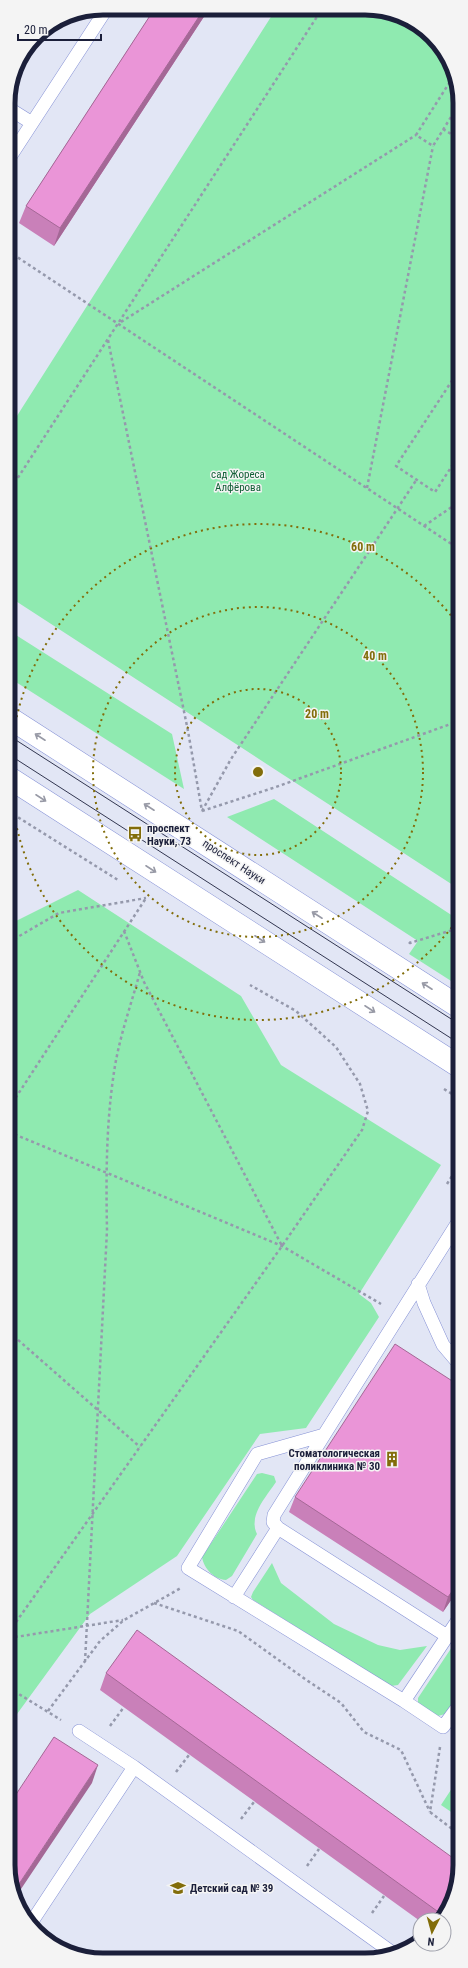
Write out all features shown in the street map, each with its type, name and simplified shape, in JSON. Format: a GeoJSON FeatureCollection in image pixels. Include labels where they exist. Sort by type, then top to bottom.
{"type":"FeatureCollection","features":[{"type":"Feature","properties":{"kind":"main road","name":"проспект Науки"},"geometry":{"type":"LineString","coordinates":[[15,721],[453,1003]]}},
{"type":"Feature","properties":{"kind":"main road"},"geometry":{"type":"LineString","coordinates":[[15,781],[453,1063]]}},
{"type":"Feature","properties":{"kind":"lane"},"geometry":{"type":"LineString","coordinates":[[15,150],[102,15]]}},
{"type":"Feature","properties":{"kind":"lane"},"geometry":{"type":"LineString","coordinates":[[15,113],[32,124]]}},
{"type":"Feature","properties":{"kind":"lane"},"geometry":{"type":"LineString","coordinates":[[447,1636],[278,1528],[273,1522],[274,1515],[453,1230]]}},
{"type":"Feature","properties":{"kind":"lane"},"geometry":{"type":"LineString","coordinates":[[418,1284],[424,1303],[443,1345],[453,1357]]}},
{"type":"Feature","properties":{"kind":"lane"},"geometry":{"type":"LineString","coordinates":[[324,1435],[257,1454],[188,1568],[404,1701],[443,1727],[453,1713]]}},
{"type":"Feature","properties":{"kind":"lane"},"geometry":{"type":"LineString","coordinates":[[234,1597],[278,1528]]}},
{"type":"Feature","properties":{"kind":"lane"},"geometry":{"type":"LineString","coordinates":[[404,1701],[453,1627]]}},
{"type":"Feature","properties":{"kind":"lane"},"geometry":{"type":"LineString","coordinates":[[79,1731],[134,1767],[388,1950]]}},
{"type":"Feature","properties":{"kind":"lane"},"geometry":{"type":"LineString","coordinates":[[33,1919],[134,1767]]}},
{"type":"Feature","properties":{"kind":"path"},"geometry":{"type":"LineString","coordinates":[[15,482],[319,15]]}},
{"type":"Feature","properties":{"kind":"path"},"geometry":{"type":"LineString","coordinates":[[118,323],[416,135],[450,81]]}},
{"type":"Feature","properties":{"kind":"path"},"geometry":{"type":"LineString","coordinates":[[367,488],[433,146],[453,113]]}},
{"type":"Feature","properties":{"kind":"path"},"geometry":{"type":"LineString","coordinates":[[443,129],[453,135]]}},
{"type":"Feature","properties":{"kind":"path"},"geometry":{"type":"LineString","coordinates":[[416,135],[433,146]]}},
{"type":"Feature","properties":{"kind":"path"},"geometry":{"type":"LineString","coordinates":[[15,256],[453,545]]}},
{"type":"Feature","properties":{"kind":"path"},"geometry":{"type":"LineString","coordinates":[[108,340],[188,731],[202,811]]}},
{"type":"Feature","properties":{"kind":"path"},"geometry":{"type":"LineString","coordinates":[[453,379],[396,466],[435,492],[453,464]]}},
{"type":"Feature","properties":{"kind":"path"},"geometry":{"type":"LineString","coordinates":[[202,811],[231,759],[416,479]]}},
{"type":"Feature","properties":{"kind":"path"},"geometry":{"type":"LineString","coordinates":[[424,526],[453,506]]}},
{"type":"Feature","properties":{"kind":"path"},"geometry":{"type":"LineString","coordinates":[[202,811],[276,787],[453,723]]}},
{"type":"Feature","properties":{"kind":"path"},"geometry":{"type":"LineString","coordinates":[[15,938],[58,913],[146,898],[15,1099]]}},
{"type":"Feature","properties":{"kind":"path"},"geometry":{"type":"LineString","coordinates":[[410,943],[453,930]]}},
{"type":"Feature","properties":{"kind":"path"},"geometry":{"type":"LineString","coordinates":[[124,931],[140,972],[282,1246]]}},
{"type":"Feature","properties":{"kind":"path"},"geometry":{"type":"LineString","coordinates":[[84,1662],[91,1516],[99,1411],[107,1230],[106,1173],[109,1114],[114,1071],[122,1033],[140,972]]}},
{"type":"Feature","properties":{"kind":"path"},"geometry":{"type":"LineString","coordinates":[[15,1624],[282,1246],[362,1130],[368,1111],[360,1084],[336,1047],[296,1012],[250,985]]}},
{"type":"Feature","properties":{"kind":"path"},"geometry":{"type":"LineString","coordinates":[[15,1135],[282,1246],[399,1315]]}},
{"type":"Feature","properties":{"kind":"path"},"geometry":{"type":"LineString","coordinates":[[446,1184],[453,1174]]}},
{"type":"Feature","properties":{"kind":"path"},"geometry":{"type":"LineString","coordinates":[[15,1337],[140,1447]]}},
{"type":"Feature","properties":{"kind":"path"},"geometry":{"type":"LineString","coordinates":[[15,1692],[48,1711],[100,1641],[124,1620],[201,1577]]}},
{"type":"Feature","properties":{"kind":"path"},"geometry":{"type":"LineString","coordinates":[[154,1603],[238,1631],[305,1679],[342,1703],[364,1732],[401,1750],[430,1812],[453,1830]]}},
{"type":"Feature","properties":{"kind":"path"},"geometry":{"type":"LineString","coordinates":[[15,1637],[124,1620]]}},
{"type":"Feature","properties":{"kind":"path"},"geometry":{"type":"LineString","coordinates":[[430,1812],[443,1727]]}},
{"type":"Feature","properties":{"kind":"green space","name":"сад Жореса Алфёрова"},"geometry":{"type":"Polygon","coordinates":[[[272,15],[371,15],[388,18],[419,33],[431,45],[444,64],[448,74],[453,103],[453,885],[15,601],[15,419],[272,15]]]}},
{"type":"Feature","properties":{"kind":"green space"},"geometry":{"type":"Polygon","coordinates":[[[15,634],[172,734],[184,789],[15,681],[15,634]]]}},
{"type":"Feature","properties":{"kind":"green space"},"geometry":{"type":"Polygon","coordinates":[[[274,799],[453,916],[453,982],[409,954],[418,941],[227,817],[274,799]]]}},
{"type":"Feature","properties":{"kind":"green space"},"geometry":{"type":"Polygon","coordinates":[[[78,890],[241,996],[281,1065],[441,1165],[359,1294],[371,1303],[379,1317],[306,1428],[260,1434],[177,1556],[90,1614],[15,1717],[15,922],[78,890]]]}},
{"type":"Feature","properties":{"kind":"green space"},"geometry":{"type":"Polygon","coordinates":[[[262,1473],[274,1476],[276,1482],[263,1500],[256,1514],[255,1527],[257,1534],[232,1576],[226,1580],[217,1578],[207,1569],[202,1557],[257,1474],[262,1473]]]}},
{"type":"Feature","properties":{"kind":"green space"},"geometry":{"type":"Polygon","coordinates":[[[272,1563],[281,1583],[334,1624],[378,1645],[400,1650],[427,1646],[398,1685],[391,1686],[253,1600],[251,1597],[253,1592],[272,1563]]]}},
{"type":"Feature","properties":{"kind":"green space"},"geometry":{"type":"Polygon","coordinates":[[[453,1646],[453,1702],[445,1714],[438,1716],[418,1703],[418,1698],[453,1646]]]}},
{"type":"Feature","properties":{"kind":"green space"},"geometry":{"type":"Polygon","coordinates":[[[453,1787],[453,1813],[441,1805],[453,1787]]]}},
{"type":"Feature","properties":{"kind":"building"},"geometry":{"type":"Polygon","coordinates":[[[150,15],[200,15],[60,228],[26,206],[150,15]]]}},
{"type":"Feature","properties":{"kind":"building","name":"Стоматологическая поликлиника № 30"},"geometry":{"type":"Polygon","coordinates":[[[395,1344],[453,1381],[453,1590],[448,1597],[295,1497],[395,1344]]]}},
{"type":"Feature","properties":{"kind":"building"},"geometry":{"type":"Polygon","coordinates":[[[137,1630],[453,1858],[453,1871],[450,1888],[444,1904],[438,1912],[106,1673],[137,1630]]]}},
{"type":"Feature","properties":{"kind":"building"},"geometry":{"type":"Polygon","coordinates":[[[54,1737],[98,1765],[18,1886],[15,1865],[15,1796],[54,1737]]]}},
{"type":"Feature","properties":{"kind":"tram line"},"geometry":{"type":"LineString","coordinates":[[15,739],[453,1020]]}},
{"type":"Feature","properties":{"kind":"tram line"},"geometry":{"type":"LineString","coordinates":[[15,758],[453,1040]]}},
{"type":"Feature","properties":{"kind":"place","name":"проспект Науки, 73"},"geometry":{"type":"Point","coordinates":[135,834]}},
{"type":"Feature","properties":{"kind":"place","name":"Стоматологическая поликлиника № 30"},"geometry":{"type":"Point","coordinates":[392,1459]}},
{"type":"Feature","properties":{"kind":"place","name":"Детский сад № 39"},"geometry":{"type":"Point","coordinates":[178,1888]}}]}
